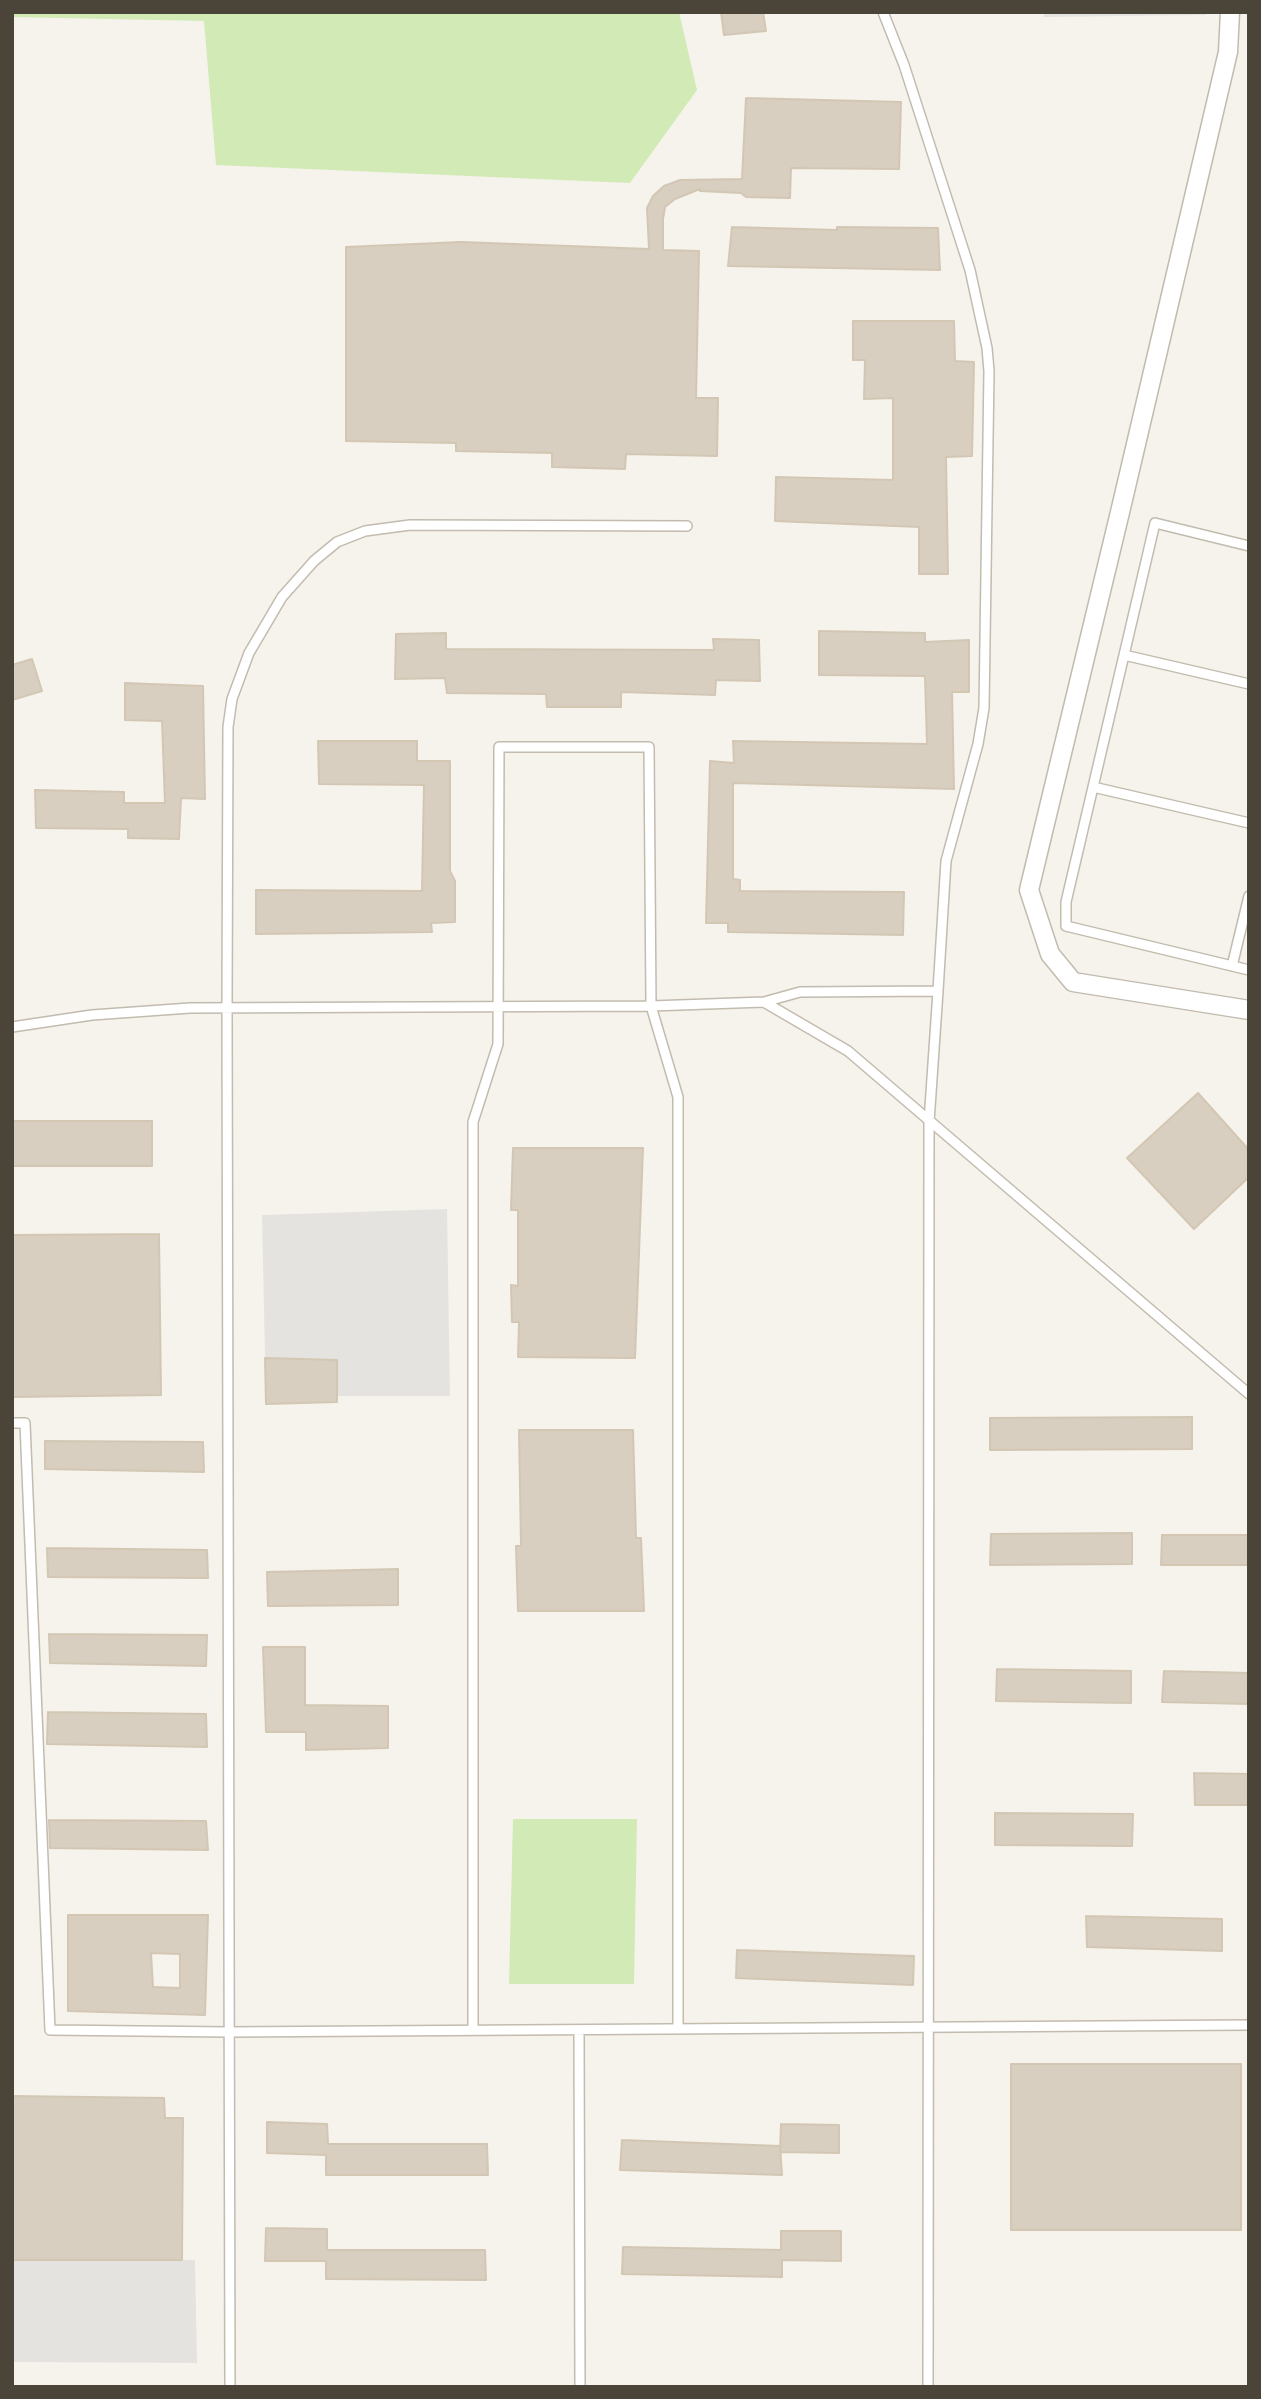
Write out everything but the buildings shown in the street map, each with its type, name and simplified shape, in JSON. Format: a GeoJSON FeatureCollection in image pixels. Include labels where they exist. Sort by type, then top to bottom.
{"type":"FeatureCollection","features":[{"type":"Feature","properties":{"kind":"street"},"geometry":{"type":"LineString","coordinates":[[1230,12],[1228,52],[1122,508],[1029,890],[1050,954],[1073,982],[1249,1010]]}},
{"type":"Feature","properties":{"kind":"lane"},"geometry":{"type":"LineString","coordinates":[[883,12],[904,65],[971,270],[989,371],[984,708],[978,744],[946,861],[929,1122],[928,2387]]}},
{"type":"Feature","properties":{"kind":"lane"},"geometry":{"type":"LineString","coordinates":[[1249,547],[1155,523],[1066,902],[1066,926],[1249,970]]}},
{"type":"Feature","properties":{"kind":"lane"},"geometry":{"type":"LineString","coordinates":[[230,2387],[226,1008],[228,727],[232,699],[248,653],[282,597],[314,561],[337,542],[365,531],[410,525],[687,526]]}},
{"type":"Feature","properties":{"kind":"lane"},"geometry":{"type":"LineString","coordinates":[[1124,655],[1249,684]]}},
{"type":"Feature","properties":{"kind":"lane"},"geometry":{"type":"LineString","coordinates":[[473,2029],[473,1122],[498,1044],[499,747],[649,747],[651,1006],[678,1097],[678,2028]]}},
{"type":"Feature","properties":{"kind":"lane"},"geometry":{"type":"LineString","coordinates":[[1093,787],[1249,823]]}},
{"type":"Feature","properties":{"kind":"lane"},"geometry":{"type":"LineString","coordinates":[[1232,966],[1249,896]]}},
{"type":"Feature","properties":{"kind":"lane"},"geometry":{"type":"LineString","coordinates":[[12,1027],[92,1015],[226,1008],[651,1006],[764,1002],[800,992],[938,990]]}},
{"type":"Feature","properties":{"kind":"lane"},"geometry":{"type":"LineString","coordinates":[[764,1002],[848,1051],[1249,1394]]}},
{"type":"Feature","properties":{"kind":"lane"},"geometry":{"type":"LineString","coordinates":[[12,1423],[25,1423],[50,2030],[228,2032],[1249,2025]]}},
{"type":"Feature","properties":{"kind":"lane"},"geometry":{"type":"LineString","coordinates":[[579,2030],[580,2387]]}},
{"type":"Feature","properties":{"kind":"green space"},"geometry":{"type":"Polygon","coordinates":[[[12,12],[679,12],[697,90],[630,183],[216,165],[204,21],[12,17],[12,12]]]}},
{"type":"Feature","properties":{"kind":"green space"},"geometry":{"type":"Polygon","coordinates":[[[513,1819],[637,1819],[634,1984],[509,1984],[513,1819]]]}},
{"type":"Feature","properties":{"kind":"shaded area"},"geometry":{"type":"Polygon","coordinates":[[[1044,12],[1206,12],[1206,15],[1044,17],[1044,12]]]}},
{"type":"Feature","properties":{"kind":"shaded area"},"geometry":{"type":"Polygon","coordinates":[[[447,1209],[450,1396],[338,1396],[337,1360],[265,1358],[262,1215],[447,1209]]]}},
{"type":"Feature","properties":{"kind":"shaded area"},"geometry":{"type":"Polygon","coordinates":[[[12,2260],[195,2260],[197,2363],[12,2362],[12,2260]]]}}]}
